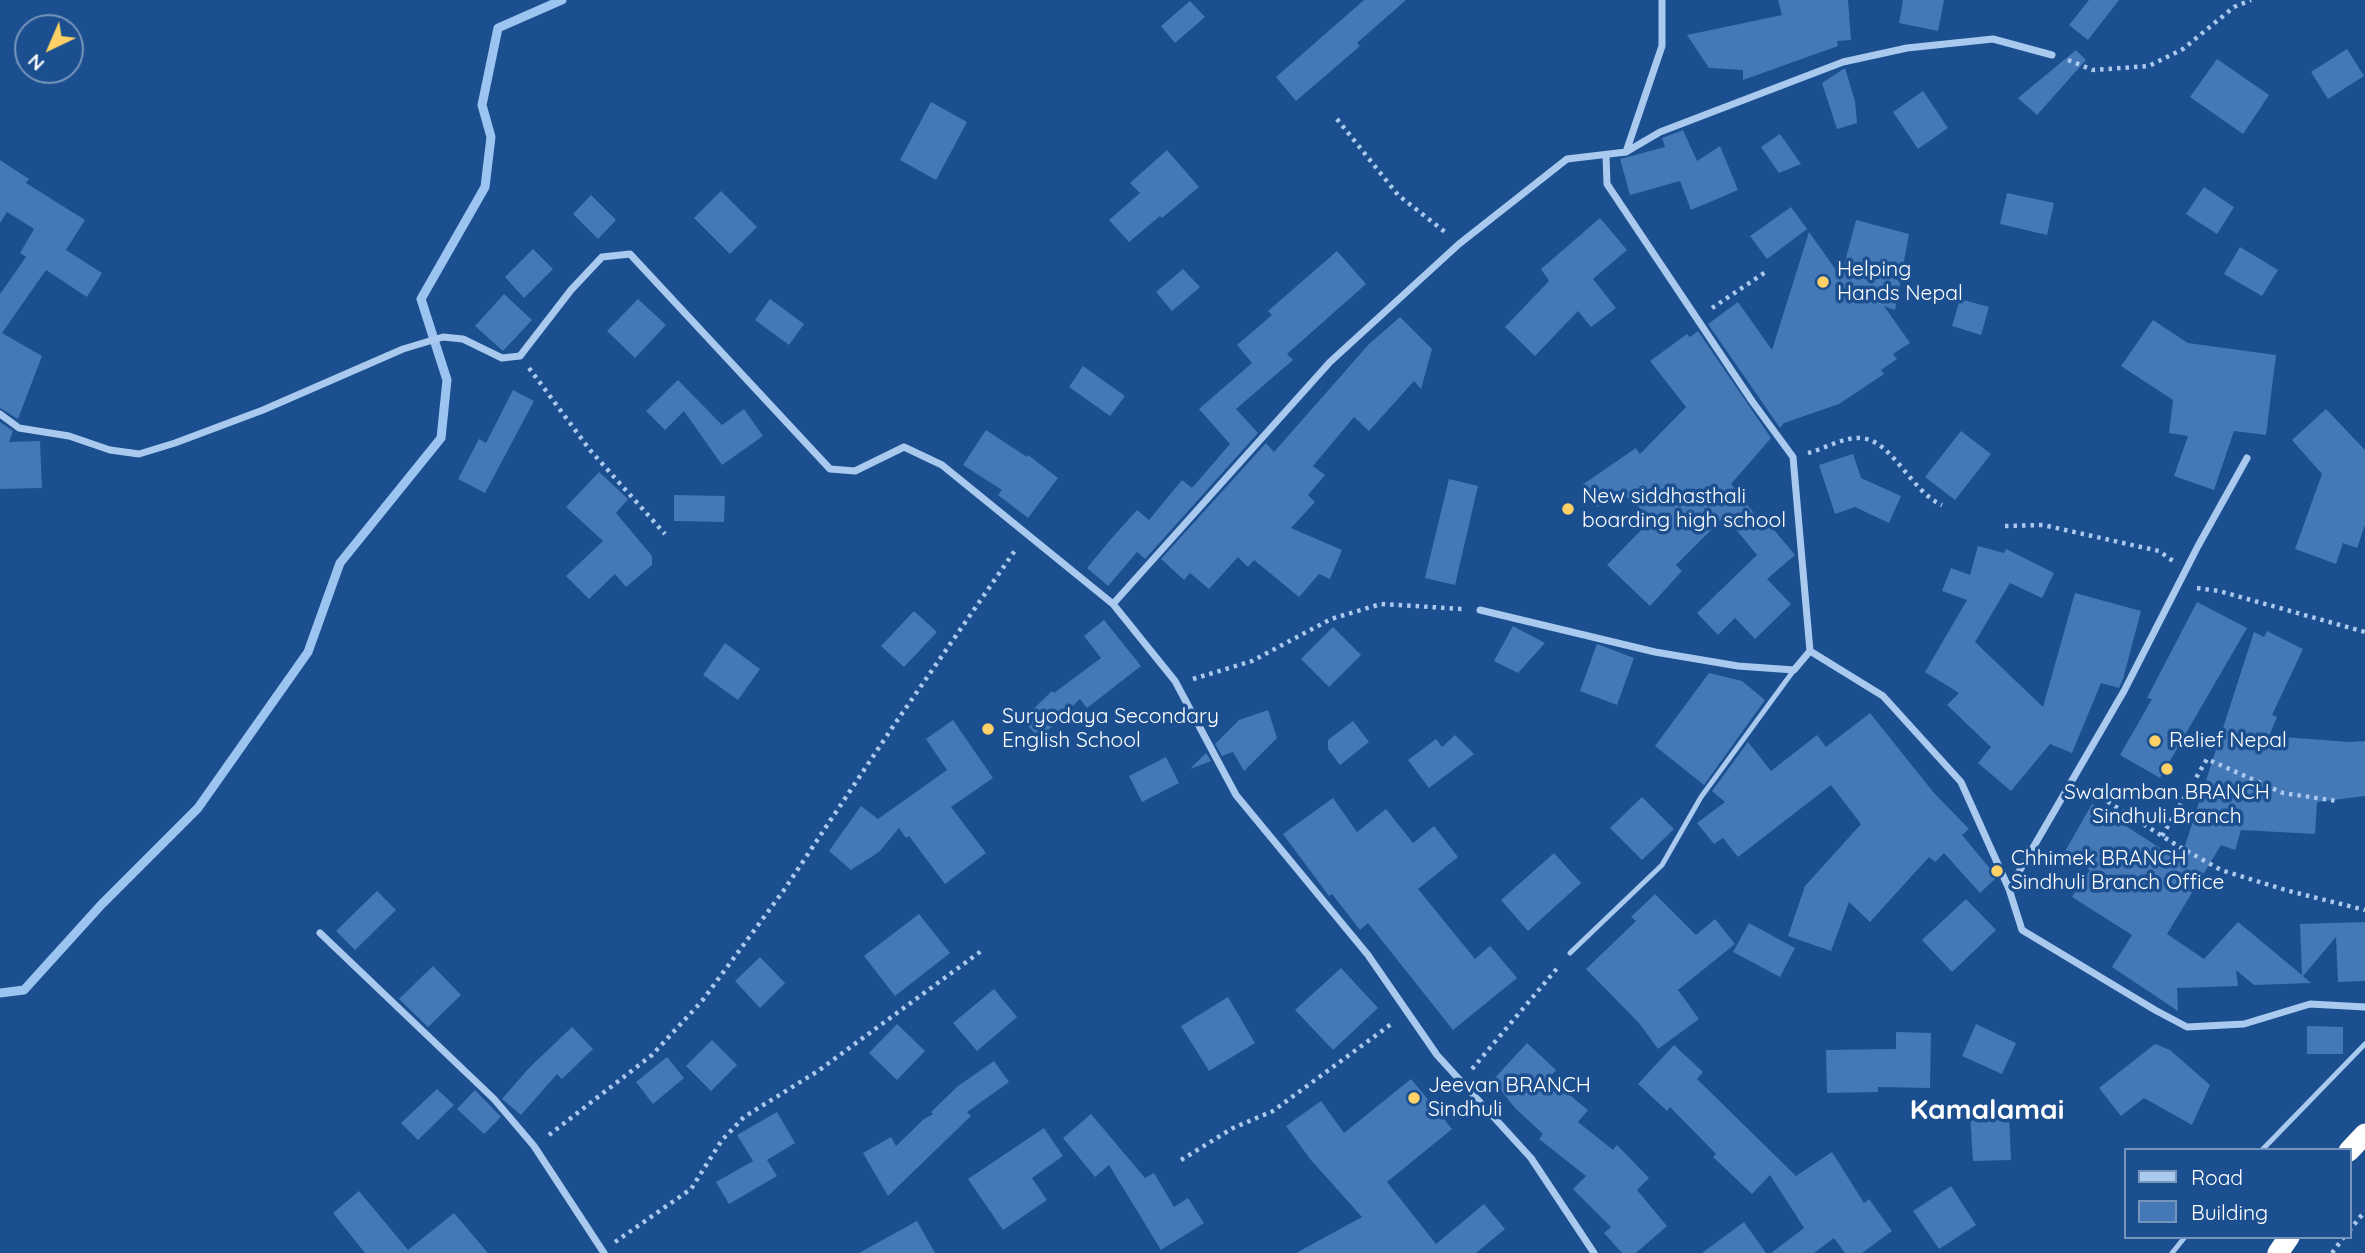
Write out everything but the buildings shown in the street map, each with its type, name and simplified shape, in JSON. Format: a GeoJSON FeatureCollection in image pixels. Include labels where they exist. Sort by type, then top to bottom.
{"type":"FeatureCollection","features":[{"type":"Feature","properties":{"kind":"highway"},"geometry":{"type":"LineString","coordinates":[[2351,1149],[2365,1134]]}},
{"type":"Feature","properties":{"kind":"street"},"geometry":{"type":"LineString","coordinates":[[1626,152],[1662,46],[1662,0]]}},
{"type":"Feature","properties":{"kind":"street"},"geometry":{"type":"LineString","coordinates":[[1113,604],[1330,362],[1459,244],[1567,159],[1626,152],[1660,132],[1843,62],[1907,48],[1993,38],[2053,55]]}},
{"type":"Feature","properties":{"kind":"street"},"geometry":{"type":"LineString","coordinates":[[1480,610],[1656,652],[1738,666],[1794,670],[1810,651],[1793,457],[1752,401],[1608,184],[1606,155]]}},
{"type":"Feature","properties":{"kind":"street"},"geometry":{"type":"LineString","coordinates":[[0,414],[19,428],[69,436],[110,450],[139,454],[263,410],[363,365],[443,337],[463,339],[502,358],[520,356],[571,290],[602,257],[630,254],[830,469],[855,471],[904,447],[942,465],[1113,604],[1175,681],[1236,795],[1368,955],[1437,1055],[1531,1158],[1594,1253]]}},
{"type":"Feature","properties":{"kind":"street"},"geometry":{"type":"LineString","coordinates":[[2008,889],[2124,691],[2247,457]]}},
{"type":"Feature","properties":{"kind":"street"},"geometry":{"type":"LineString","coordinates":[[1810,651],[1883,696],[1961,782],[2008,889],[2022,930],[2188,1027],[2244,1024],[2311,1004],[2365,1007]]}},
{"type":"Feature","properties":{"kind":"street"},"geometry":{"type":"LineString","coordinates":[[320,933],[494,1099],[534,1146],[604,1252]]}},
{"type":"Feature","properties":{"kind":"lane"},"geometry":{"type":"LineString","coordinates":[[1570,953],[1662,865],[1701,797],[1794,670]]}},
{"type":"Feature","properties":{"kind":"lane"},"geometry":{"type":"LineString","coordinates":[[2264,1148],[2365,1044]]}},
{"type":"Feature","properties":{"kind":"lane"},"geometry":{"type":"LineString","coordinates":[[2172,1253],[2183,1239]]}},
{"type":"Feature","properties":{"kind":"path"},"geometry":{"type":"LineString","coordinates":[[2053,55],[2092,70],[2149,66],[2183,49],[2234,7],[2251,0]]}},
{"type":"Feature","properties":{"kind":"path"},"geometry":{"type":"LineString","coordinates":[[1337,120],[1398,195],[1459,244]]}},
{"type":"Feature","properties":{"kind":"path"},"geometry":{"type":"LineString","coordinates":[[1697,319],[1767,271]]}},
{"type":"Feature","properties":{"kind":"path"},"geometry":{"type":"LineString","coordinates":[[520,356],[590,450],[665,534]]}},
{"type":"Feature","properties":{"kind":"path"},"geometry":{"type":"LineString","coordinates":[[1793,457],[1858,438],[1875,442],[1917,487],[1931,500],[1942,505]]}},
{"type":"Feature","properties":{"kind":"path"},"geometry":{"type":"LineString","coordinates":[[2005,526],[2043,525],[2159,551],[2186,570]]}},
{"type":"Feature","properties":{"kind":"path"},"geometry":{"type":"LineString","coordinates":[[534,1146],[652,1055],[702,1001],[784,890],[892,728],[1027,534]]}},
{"type":"Feature","properties":{"kind":"path"},"geometry":{"type":"LineString","coordinates":[[2178,585],[2219,590],[2365,632]]}},
{"type":"Feature","properties":{"kind":"path"},"geometry":{"type":"LineString","coordinates":[[1175,681],[1202,678],[1252,661],[1331,619],[1381,604],[1480,610]]}},
{"type":"Feature","properties":{"kind":"path"},"geometry":{"type":"LineString","coordinates":[[2162,836],[2207,759],[2283,793],[2337,801]]}},
{"type":"Feature","properties":{"kind":"path"},"geometry":{"type":"LineString","coordinates":[[2072,780],[2221,870],[2365,910]]}},
{"type":"Feature","properties":{"kind":"path"},"geometry":{"type":"LineString","coordinates":[[604,1252],[691,1189],[722,1140],[744,1117],[818,1070],[984,948]]}},
{"type":"Feature","properties":{"kind":"path"},"geometry":{"type":"LineString","coordinates":[[1460,1083],[1570,953]]}},
{"type":"Feature","properties":{"kind":"path"},"geometry":{"type":"LineString","coordinates":[[1181,1160],[1233,1128],[1273,1111],[1407,1013]]}},
{"type":"Feature","properties":{"kind":"path"},"geometry":{"type":"LineString","coordinates":[[2351,1228],[2365,1211]]}},
{"type":"Feature","properties":{"kind":"waterway"},"geometry":{"type":"LineString","coordinates":[[0,993],[24,990],[101,905],[198,808],[308,652],[340,563],[441,438],[447,380],[421,299],[485,187],[491,137],[482,105],[498,28],[562,0]]}},
{"type":"Feature","properties":{"kind":"place","name":"Helping Hands Nepal"},"geometry":{"type":"Point","coordinates":[1823,282]}},
{"type":"Feature","properties":{"kind":"place","name":"New siddhasthali boarding high school"},"geometry":{"type":"Point","coordinates":[1568,509]}},
{"type":"Feature","properties":{"kind":"place","name":"Suryodaya Secondary English School"},"geometry":{"type":"Point","coordinates":[988,729]}},
{"type":"Feature","properties":{"kind":"place","name":"Relief Nepal"},"geometry":{"type":"Point","coordinates":[2155,741]}},
{"type":"Feature","properties":{"kind":"place","name":"Swalamban BRANCH Sindhuli Branch"},"geometry":{"type":"Point","coordinates":[2167,769]}},
{"type":"Feature","properties":{"kind":"place","name":"Chhimek BRANCH Sindhuli Branch Office"},"geometry":{"type":"Point","coordinates":[1997,871]}},
{"type":"Feature","properties":{"kind":"place","name":"Jeevan BRANCH Sindhuli"},"geometry":{"type":"Point","coordinates":[1414,1098]}},
{"type":"Feature","properties":{"kind":"district","name":"Kamalamai"},"geometry":{"type":"Point","coordinates":[1987,1111]}}]}
